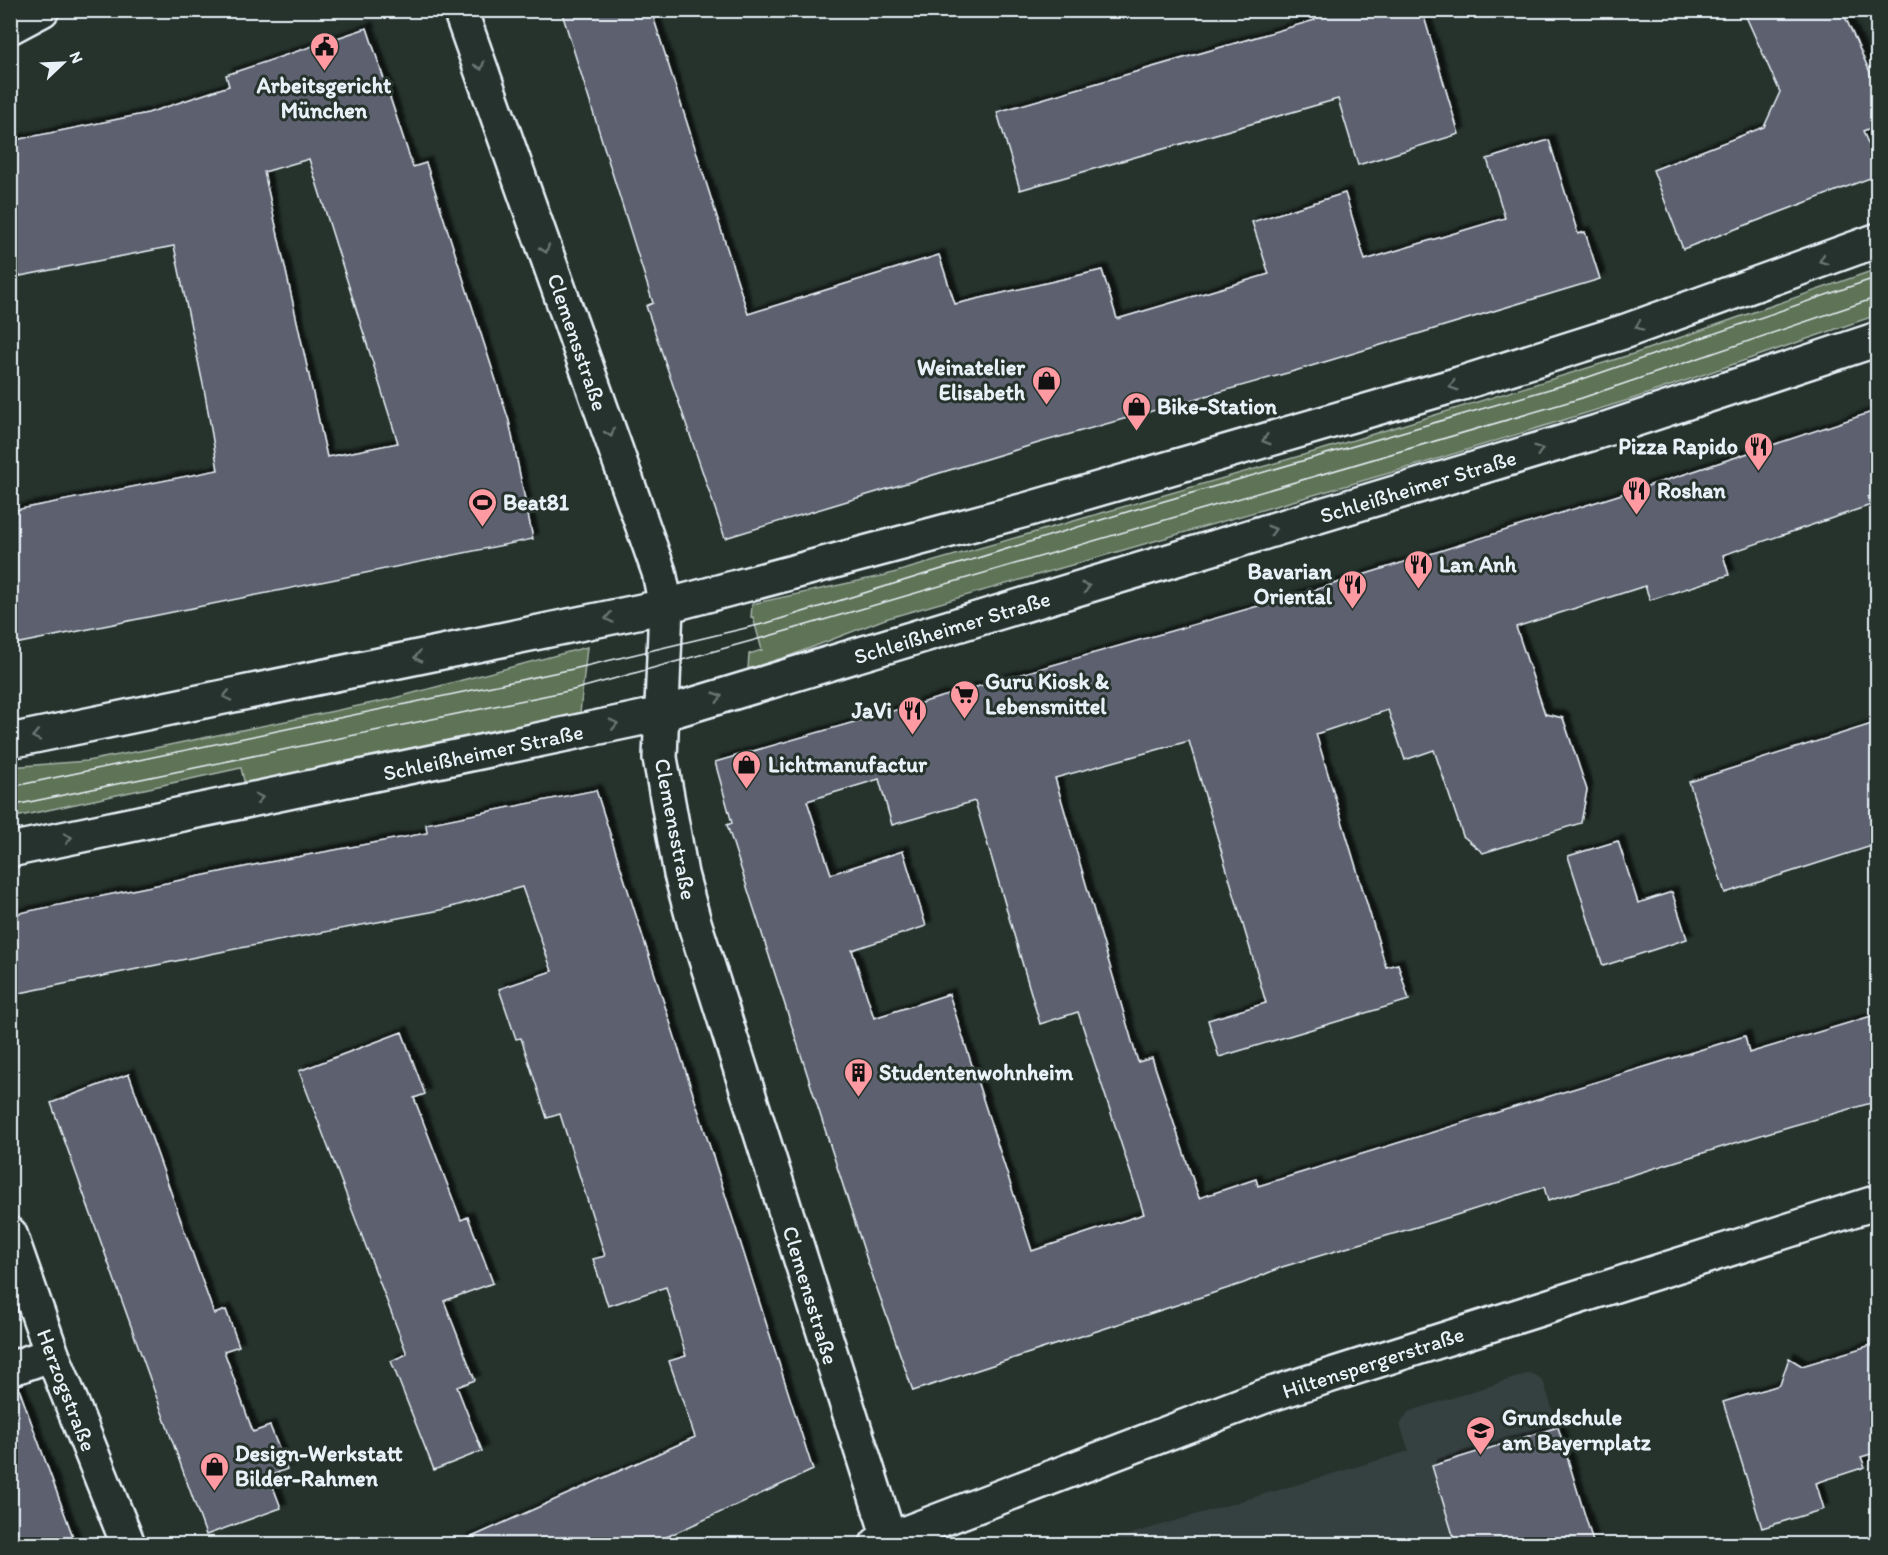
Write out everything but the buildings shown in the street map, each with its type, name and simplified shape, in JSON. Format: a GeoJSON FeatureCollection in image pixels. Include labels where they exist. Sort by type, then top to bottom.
{"type":"FeatureCollection","features":[{"type":"Feature","properties":{"kind":"main road"},"geometry":{"type":"LineString","coordinates":[[10,27],[42,10]]}},
{"type":"Feature","properties":{"kind":"main road","name":"Clemensstraße"},"geometry":{"type":"LineString","coordinates":[[460,10],[659,572],[666,606],[660,758],[681,874],[885,1543]]}},
{"type":"Feature","properties":{"kind":"main road"},"geometry":{"type":"LineString","coordinates":[[10,741],[666,606],[1029,510],[1459,384],[1623,332],[1878,240]]}},
{"type":"Feature","properties":{"kind":"main road","name":"Schleißheimer Straße"},"geometry":{"type":"LineString","coordinates":[[10,850],[662,714],[1597,432],[1878,339]]}},
{"type":"Feature","properties":{"kind":"main road","name":"Hiltenspergerstraße"},"geometry":{"type":"LineString","coordinates":[[885,1543],[1263,1397],[1878,1202]]}},
{"type":"Feature","properties":{"kind":"main road","name":"Herzogstraße"},"geometry":{"type":"LineString","coordinates":[[10,1234],[52,1354],[128,1545]]}},
{"type":"Feature","properties":{"kind":"main road"},"geometry":{"type":"LineString","coordinates":[[10,1369],[52,1354]]}},
{"type":"Feature","properties":{"kind":"shaded area","name":"Grundschule am Bayernplatz"},"geometry":{"type":"Polygon","coordinates":[[[1530,1373],[1544,1383],[1594,1544],[1098,1544],[1409,1451],[1400,1425],[1408,1412],[1530,1373]]]}},
{"type":"Feature","properties":{"kind":"green space"},"geometry":{"type":"Polygon","coordinates":[[[1877,269],[1877,315],[1635,398],[1424,463],[885,619],[792,655],[748,669],[749,654],[762,650],[753,617],[751,618],[752,604],[886,575],[1331,447],[1636,353],[1877,269]]]}},
{"type":"Feature","properties":{"kind":"green space"},"geometry":{"type":"Polygon","coordinates":[[[587,647],[580,713],[245,785],[241,768],[11,818],[10,767],[87,761],[387,700],[587,647]]]}},
{"type":"Feature","properties":{"kind":"tram line"},"geometry":{"type":"LineString","coordinates":[[10,787],[573,669],[767,623],[1130,511],[1574,382],[1878,277]]}},
{"type":"Feature","properties":{"kind":"tram line"},"geometry":{"type":"LineString","coordinates":[[10,806],[573,690],[769,636],[1582,398],[1878,297]]}},
{"type":"Feature","properties":{"kind":"place","name":"Arbeitsgericht München"},"geometry":{"type":"Point","coordinates":[324,72]}},
{"type":"Feature","properties":{"kind":"place","name":"Weinatelier Elisabeth"},"geometry":{"type":"Point","coordinates":[1046,406]}},
{"type":"Feature","properties":{"kind":"place","name":"Bike-Station"},"geometry":{"type":"Point","coordinates":[1136,432]}},
{"type":"Feature","properties":{"kind":"place","name":"Pizza Rapido"},"geometry":{"type":"Point","coordinates":[1759,472]}},
{"type":"Feature","properties":{"kind":"place","name":"Roshan"},"geometry":{"type":"Point","coordinates":[1636,516]}},
{"type":"Feature","properties":{"kind":"place","name":"Beat81"},"geometry":{"type":"Point","coordinates":[482,528]}},
{"type":"Feature","properties":{"kind":"place","name":"Lan Anh"},"geometry":{"type":"Point","coordinates":[1418,590]}},
{"type":"Feature","properties":{"kind":"place","name":"Bavarian Oriental"},"geometry":{"type":"Point","coordinates":[1353,610]}},
{"type":"Feature","properties":{"kind":"place","name":"Guru Kiosk & Lebensmittel"},"geometry":{"type":"Point","coordinates":[964,720]}},
{"type":"Feature","properties":{"kind":"place","name":"JaVi"},"geometry":{"type":"Point","coordinates":[913,736]}},
{"type":"Feature","properties":{"kind":"place","name":"Lichtmanufactur"},"geometry":{"type":"Point","coordinates":[747,790]}},
{"type":"Feature","properties":{"kind":"place","name":"Studentenwohnheim"},"geometry":{"type":"Point","coordinates":[858,1098]}},
{"type":"Feature","properties":{"kind":"place","name":"Grundschule am Bayernplatz"},"geometry":{"type":"Point","coordinates":[1481,1456]}},
{"type":"Feature","properties":{"kind":"place","name":"Design-Werkstatt Bilder-Rahmen"},"geometry":{"type":"Point","coordinates":[214,1492]}}]}
